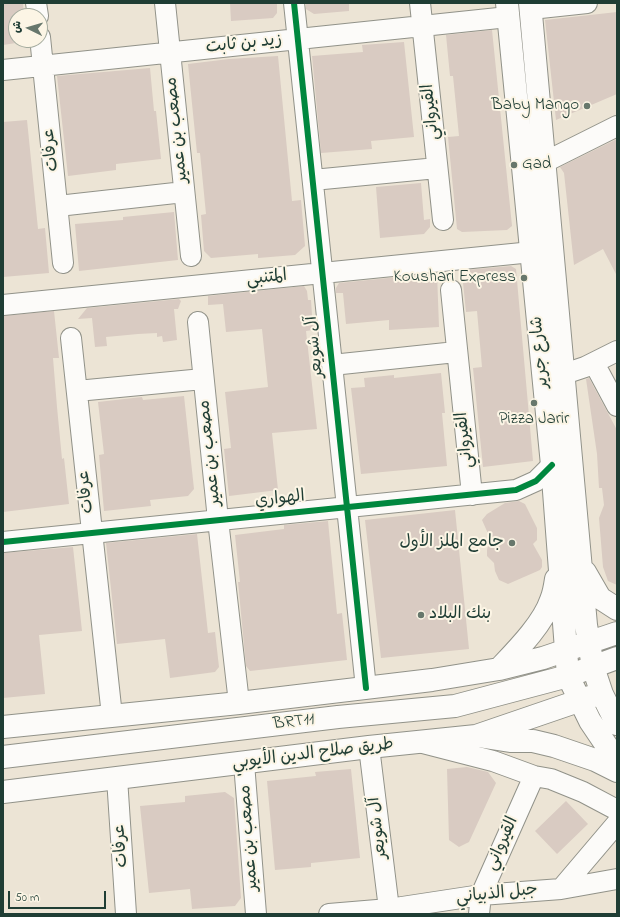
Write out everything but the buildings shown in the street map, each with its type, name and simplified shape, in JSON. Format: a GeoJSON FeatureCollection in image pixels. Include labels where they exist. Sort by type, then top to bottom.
{"type":"FeatureCollection","features":[{"type":"Feature","properties":{"kind":"main road","name":"شارع جرير"},"geometry":{"type":"LineString","coordinates":[[531,6],[582,566],[586,625],[590,644],[581,671],[580,700],[590,722],[617,761]]}},
{"type":"Feature","properties":{"kind":"main road","name":"شارع جرير"},"geometry":{"type":"LineString","coordinates":[[507,10],[552,465],[559,568],[567,652],[581,671]]}},
{"type":"Feature","properties":{"kind":"main road"},"geometry":{"type":"LineString","coordinates":[[582,566],[600,598],[617,609]]}},
{"type":"Feature","properties":{"kind":"main road"},"geometry":{"type":"LineString","coordinates":[[499,669],[526,641],[551,601],[559,568]]}},
{"type":"Feature","properties":{"kind":"main road"},"geometry":{"type":"LineString","coordinates":[[3,727],[239,703],[432,680],[499,669],[567,652],[617,633]]}},
{"type":"Feature","properties":{"kind":"main road","name":"BRT11"},"geometry":{"type":"LineString","coordinates":[[3,757],[338,717],[455,706],[581,671],[617,658]]}},
{"type":"Feature","properties":{"kind":"main road"},"geometry":{"type":"LineString","coordinates":[[581,671],[610,692],[617,724]]}},
{"type":"Feature","properties":{"kind":"main road","name":"طريق صلاح الدين الأيوبي"},"geometry":{"type":"LineString","coordinates":[[3,792],[369,747],[422,743],[476,736],[580,700],[610,692]]}},
{"type":"Feature","properties":{"kind":"main road"},"geometry":{"type":"LineString","coordinates":[[476,736],[510,741],[533,741],[554,746],[595,760],[617,771]]}},
{"type":"Feature","properties":{"kind":"street","name":"مصعب بن عمير"},"geometry":{"type":"LineString","coordinates":[[165,3],[191,256]]}},
{"type":"Feature","properties":{"kind":"street","name":"آل شويعر"},"geometry":{"type":"LineString","coordinates":[[294,3],[366,688]]}},
{"type":"Feature","properties":{"kind":"street","name":"القيرواني"},"geometry":{"type":"LineString","coordinates":[[420,3],[443,220]]}},
{"type":"Feature","properties":{"kind":"street"},"geometry":{"type":"LineString","coordinates":[[531,6],[587,3]]}},
{"type":"Feature","properties":{"kind":"street","name":"زيد بن ثابت"},"geometry":{"type":"LineString","coordinates":[[3,70],[423,26],[507,10]]}},
{"type":"Feature","properties":{"kind":"street","name":"عرفات"},"geometry":{"type":"LineString","coordinates":[[41,48],[63,263]]}},
{"type":"Feature","properties":{"kind":"street"},"geometry":{"type":"LineString","coordinates":[[545,162],[617,126]]}},
{"type":"Feature","properties":{"kind":"street"},"geometry":{"type":"LineString","coordinates":[[313,180],[437,168]]}},
{"type":"Feature","properties":{"kind":"street"},"geometry":{"type":"LineString","coordinates":[[58,206],[184,192]]}},
{"type":"Feature","properties":{"kind":"street","name":"المتنبي"},"geometry":{"type":"LineString","coordinates":[[3,306],[532,252]]}},
{"type":"Feature","properties":{"kind":"street","name":"القيرواني"},"geometry":{"type":"LineString","coordinates":[[451,290],[456,352],[472,494]]}},
{"type":"Feature","properties":{"kind":"street","name":"مصعب بن عمير"},"geometry":{"type":"LineString","coordinates":[[198,322],[218,520],[239,703]]}},
{"type":"Feature","properties":{"kind":"street","name":"عرفات"},"geometry":{"type":"LineString","coordinates":[[71,338],[112,716]]}},
{"type":"Feature","properties":{"kind":"street"},"geometry":{"type":"LineString","coordinates":[[564,374],[617,351]]}},
{"type":"Feature","properties":{"kind":"street"},"geometry":{"type":"LineString","coordinates":[[332,365],[456,352]]}},
{"type":"Feature","properties":{"kind":"street"},"geometry":{"type":"LineString","coordinates":[[594,362],[617,406]]}},
{"type":"Feature","properties":{"kind":"street"},"geometry":{"type":"LineString","coordinates":[[77,391],[203,379]]}},
{"type":"Feature","properties":{"kind":"street","name":"الهواري"},"geometry":{"type":"LineString","coordinates":[[3,542],[523,488],[536,481],[552,465]]}},
{"type":"Feature","properties":{"kind":"street"},"geometry":{"type":"LineString","coordinates":[[422,743],[493,761],[534,776],[551,779],[617,810]]}},
{"type":"Feature","properties":{"kind":"street","name":"آل شويعر"},"geometry":{"type":"LineString","coordinates":[[369,747],[389,909]]}},
{"type":"Feature","properties":{"kind":"street","name":"مصعب بن عمير"},"geometry":{"type":"LineString","coordinates":[[244,763],[256,914]]}},
{"type":"Feature","properties":{"kind":"street","name":"القيرواني"},"geometry":{"type":"LineString","coordinates":[[480,904],[534,776]]}},
{"type":"Feature","properties":{"kind":"street","name":"عرفات"},"geometry":{"type":"LineString","coordinates":[[117,778],[126,914]]}},
{"type":"Feature","properties":{"kind":"street"},"geometry":{"type":"LineString","coordinates":[[560,889],[617,823]]}},
{"type":"Feature","properties":{"kind":"street","name":"جبل الذبياني"},"geometry":{"type":"LineString","coordinates":[[329,914],[480,904],[617,879]]}},
{"type":"Feature","properties":{"kind":"cycle path"},"geometry":{"type":"LineString","coordinates":[[294,3],[366,688]]}},
{"type":"Feature","properties":{"kind":"cycle path"},"geometry":{"type":"LineString","coordinates":[[3,542],[516,490],[536,481],[552,465]]}},
{"type":"Feature","properties":{"kind":"place","name":"Baby Mango"},"geometry":{"type":"Point","coordinates":[587,106]}},
{"type":"Feature","properties":{"kind":"place","name":"Gad"},"geometry":{"type":"Point","coordinates":[514,165]}},
{"type":"Feature","properties":{"kind":"place","name":"Koushari Express"},"geometry":{"type":"Point","coordinates":[524,278]}},
{"type":"Feature","properties":{"kind":"place","name":"Pizza Jarir"},"geometry":{"type":"Point","coordinates":[534,403]}},
{"type":"Feature","properties":{"kind":"place","name":"جامع الملز الأول"},"geometry":{"type":"Point","coordinates":[512,543]}},
{"type":"Feature","properties":{"kind":"place","name":"بنك البلاد"},"geometry":{"type":"Point","coordinates":[421,615]}}]}
